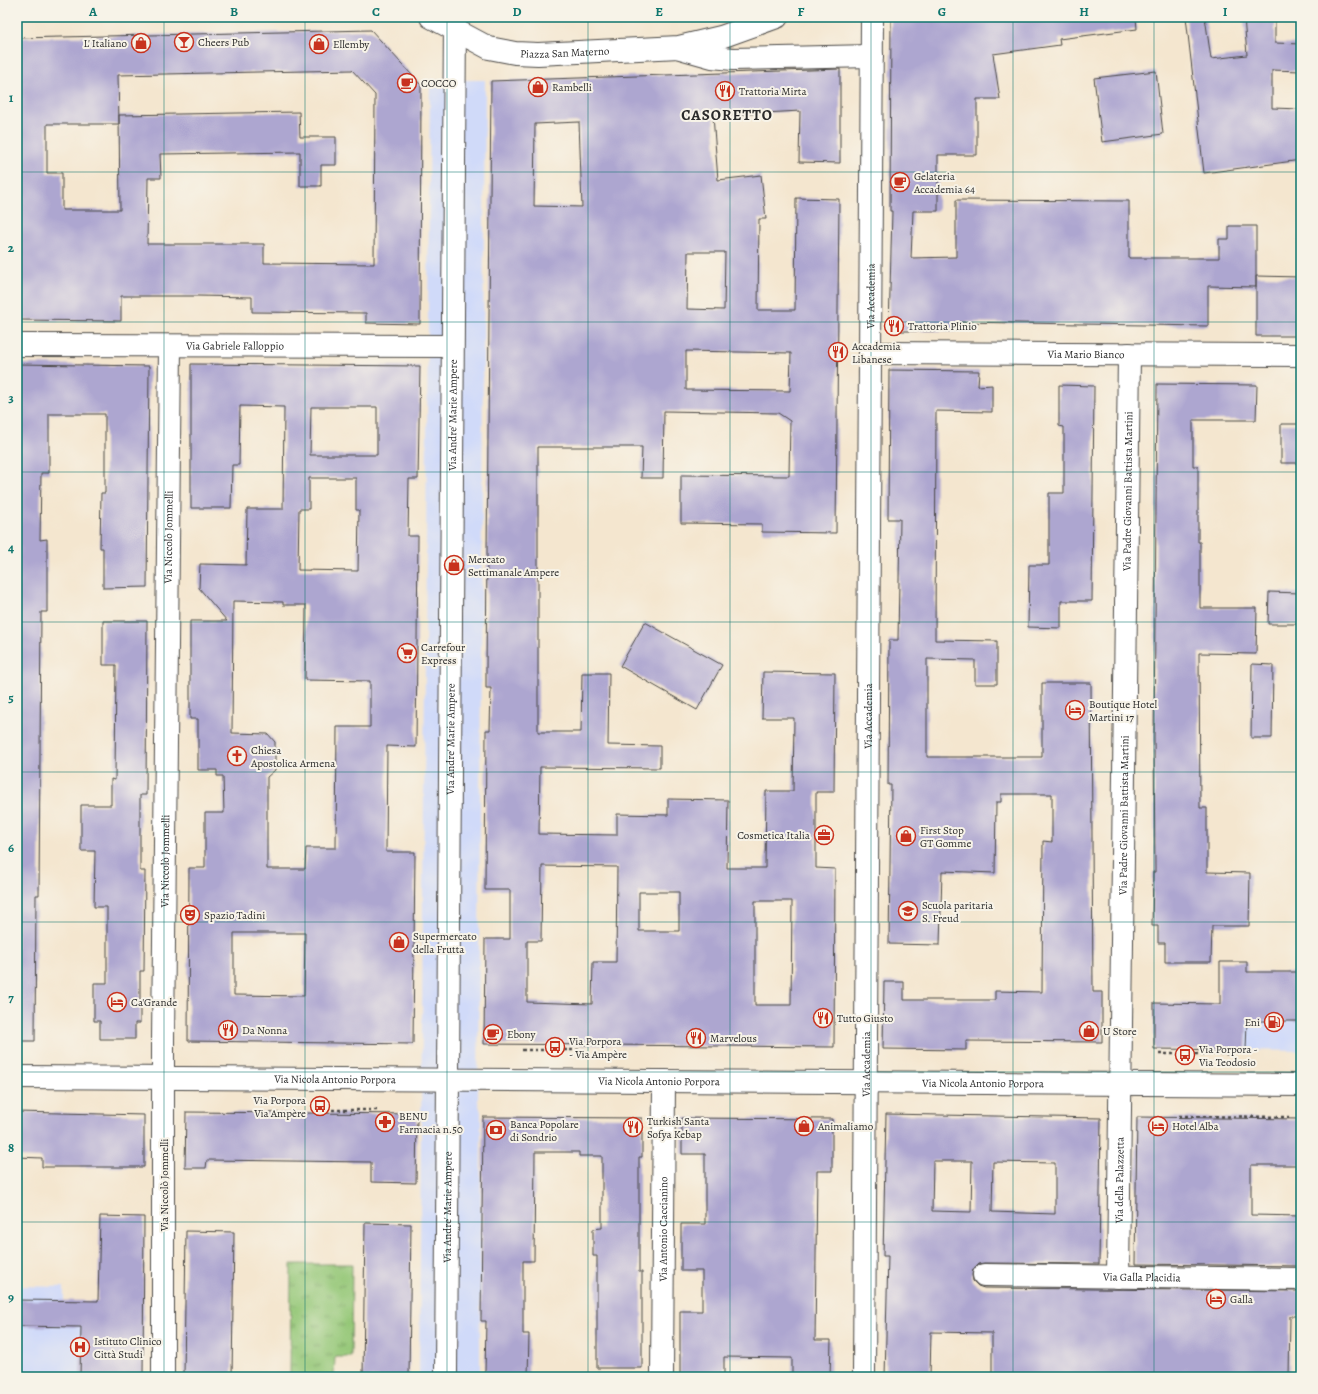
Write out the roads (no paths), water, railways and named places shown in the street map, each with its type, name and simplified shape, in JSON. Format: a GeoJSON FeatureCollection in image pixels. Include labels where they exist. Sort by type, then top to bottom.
{"type":"FeatureCollection","features":[{"type":"Feature","properties":{"kind":"street","name":"Piazza San Materno"},"geometry":{"type":"LineString","coordinates":[[431,17],[455,23],[489,48],[515,53],[552,54],[679,47],[721,37],[777,17]]}},
{"type":"Feature","properties":{"kind":"street","name":"Via Accademia"},"geometry":{"type":"LineString","coordinates":[[864,1377],[872,17]]}},
{"type":"Feature","properties":{"kind":"street","name":"Via Andre' Marie Ampere"},"geometry":{"type":"LineString","coordinates":[[446,1377],[455,23]]}},
{"type":"Feature","properties":{"kind":"street","name":"Piazza San Materno"},"geometry":{"type":"LineString","coordinates":[[679,47],[712,57],[733,59],[872,56]]}},
{"type":"Feature","properties":{"kind":"street","name":"Via Gabriele Falloppio"},"geometry":{"type":"LineString","coordinates":[[17,345],[452,346]]}},
{"type":"Feature","properties":{"kind":"street","name":"Via Niccolò Jommelli"},"geometry":{"type":"LineString","coordinates":[[163,1377],[170,346]]}},
{"type":"Feature","properties":{"kind":"street","name":"Via Mario Bianco"},"geometry":{"type":"LineString","coordinates":[[870,353],[1301,355]]}},
{"type":"Feature","properties":{"kind":"street","name":"Via Padre Giovanni Battista Martini"},"geometry":{"type":"LineString","coordinates":[[1120,1083],[1129,354]]}},
{"type":"Feature","properties":{"kind":"street","name":"Via Nicola Antonio Porpora"},"geometry":{"type":"LineString","coordinates":[[17,1076],[1301,1085]]}},
{"type":"Feature","properties":{"kind":"street","name":"Via Antonio Caccianino"},"geometry":{"type":"LineString","coordinates":[[662,1377],[664,1081]]}},
{"type":"Feature","properties":{"kind":"street","name":"Via della Palazzetta"},"geometry":{"type":"LineString","coordinates":[[1118,1276],[1120,1083]]}},
{"type":"Feature","properties":{"kind":"street","name":"Via Galla Placidia"},"geometry":{"type":"LineString","coordinates":[[984,1275],[1301,1279]]}},
{"type":"Feature","properties":{"kind":"place","name":"Cheers Pub"},"geometry":{"type":"Point","coordinates":[184,42]}},
{"type":"Feature","properties":{"kind":"place","name":"L' Italiano"},"geometry":{"type":"Point","coordinates":[141,43]}},
{"type":"Feature","properties":{"kind":"place","name":"Ellemby"},"geometry":{"type":"Point","coordinates":[319,44]}},
{"type":"Feature","properties":{"kind":"place","name":"COCCO"},"geometry":{"type":"Point","coordinates":[407,83]}},
{"type":"Feature","properties":{"kind":"place","name":"Rambelli"},"geometry":{"type":"Point","coordinates":[538,87]}},
{"type":"Feature","properties":{"kind":"place","name":"Trattoria Mirta"},"geometry":{"type":"Point","coordinates":[725,91]}},
{"type":"Feature","properties":{"kind":"place","name":"Gelateria Accademia 64"},"geometry":{"type":"Point","coordinates":[900,182]}},
{"type":"Feature","properties":{"kind":"place","name":"Trattoria Plinio"},"geometry":{"type":"Point","coordinates":[894,326]}},
{"type":"Feature","properties":{"kind":"place","name":"Accademia Libanese"},"geometry":{"type":"Point","coordinates":[838,352]}},
{"type":"Feature","properties":{"kind":"place","name":"Mercato Settimanale Ampere"},"geometry":{"type":"Point","coordinates":[454,565]}},
{"type":"Feature","properties":{"kind":"place","name":"Carrefour Express"},"geometry":{"type":"Point","coordinates":[407,653]}},
{"type":"Feature","properties":{"kind":"place","name":"Boutique Hotel Martini 17"},"geometry":{"type":"Point","coordinates":[1075,710]}},
{"type":"Feature","properties":{"kind":"place","name":"Chiesa Apostolica Armena"},"geometry":{"type":"Point","coordinates":[237,756]}},
{"type":"Feature","properties":{"kind":"place","name":"Cosmetica Italia"},"geometry":{"type":"Point","coordinates":[824,835]}},
{"type":"Feature","properties":{"kind":"place","name":"First Stop GT Gomme"},"geometry":{"type":"Point","coordinates":[906,836]}},
{"type":"Feature","properties":{"kind":"place","name":"Scuola paritaria S. Freud"},"geometry":{"type":"Point","coordinates":[908,911]}},
{"type":"Feature","properties":{"kind":"place","name":"Spazio Tadini"},"geometry":{"type":"Point","coordinates":[190,915]}},
{"type":"Feature","properties":{"kind":"place","name":"Supermercato della Frutta"},"geometry":{"type":"Point","coordinates":[399,942]}},
{"type":"Feature","properties":{"kind":"place","name":"Ca'Grande"},"geometry":{"type":"Point","coordinates":[117,1002]}},
{"type":"Feature","properties":{"kind":"place","name":"Tutto Giusto"},"geometry":{"type":"Point","coordinates":[823,1018]}},
{"type":"Feature","properties":{"kind":"place","name":"Eni"},"geometry":{"type":"Point","coordinates":[1274,1022]}},
{"type":"Feature","properties":{"kind":"place","name":"Da Nonna"},"geometry":{"type":"Point","coordinates":[228,1030]}},
{"type":"Feature","properties":{"kind":"place","name":"U Store"},"geometry":{"type":"Point","coordinates":[1089,1031]}},
{"type":"Feature","properties":{"kind":"place","name":"Ebony"},"geometry":{"type":"Point","coordinates":[493,1034]}},
{"type":"Feature","properties":{"kind":"place","name":"Marvelous"},"geometry":{"type":"Point","coordinates":[696,1038]}},
{"type":"Feature","properties":{"kind":"place","name":"Via Porpora - Via Ampère"},"geometry":{"type":"Point","coordinates":[555,1047]}},
{"type":"Feature","properties":{"kind":"place","name":"Via Porpora - Via Teodosio"},"geometry":{"type":"Point","coordinates":[1185,1055]}},
{"type":"Feature","properties":{"kind":"place","name":"Via Porpora Via Ampère"},"geometry":{"type":"Point","coordinates":[320,1106]}},
{"type":"Feature","properties":{"kind":"place","name":"BENU Farmacia n.50"},"geometry":{"type":"Point","coordinates":[385,1122]}},
{"type":"Feature","properties":{"kind":"place","name":"Animaliamo"},"geometry":{"type":"Point","coordinates":[804,1126]}},
{"type":"Feature","properties":{"kind":"place","name":"Hotel Alba"},"geometry":{"type":"Point","coordinates":[1158,1126]}},
{"type":"Feature","properties":{"kind":"place","name":"Turkish Santa Sofya Kebap"},"geometry":{"type":"Point","coordinates":[633,1127]}},
{"type":"Feature","properties":{"kind":"place","name":"Banca Popolare di Sondrio"},"geometry":{"type":"Point","coordinates":[496,1130]}},
{"type":"Feature","properties":{"kind":"place","name":"Galla"},"geometry":{"type":"Point","coordinates":[1216,1299]}},
{"type":"Feature","properties":{"kind":"place","name":"Istituto Clinico Città Studi"},"geometry":{"type":"Point","coordinates":[80,1347]}},
{"type":"Feature","properties":{"kind":"district","name":"CASORETTO"},"geometry":{"type":"Point","coordinates":[727,115]}}]}
